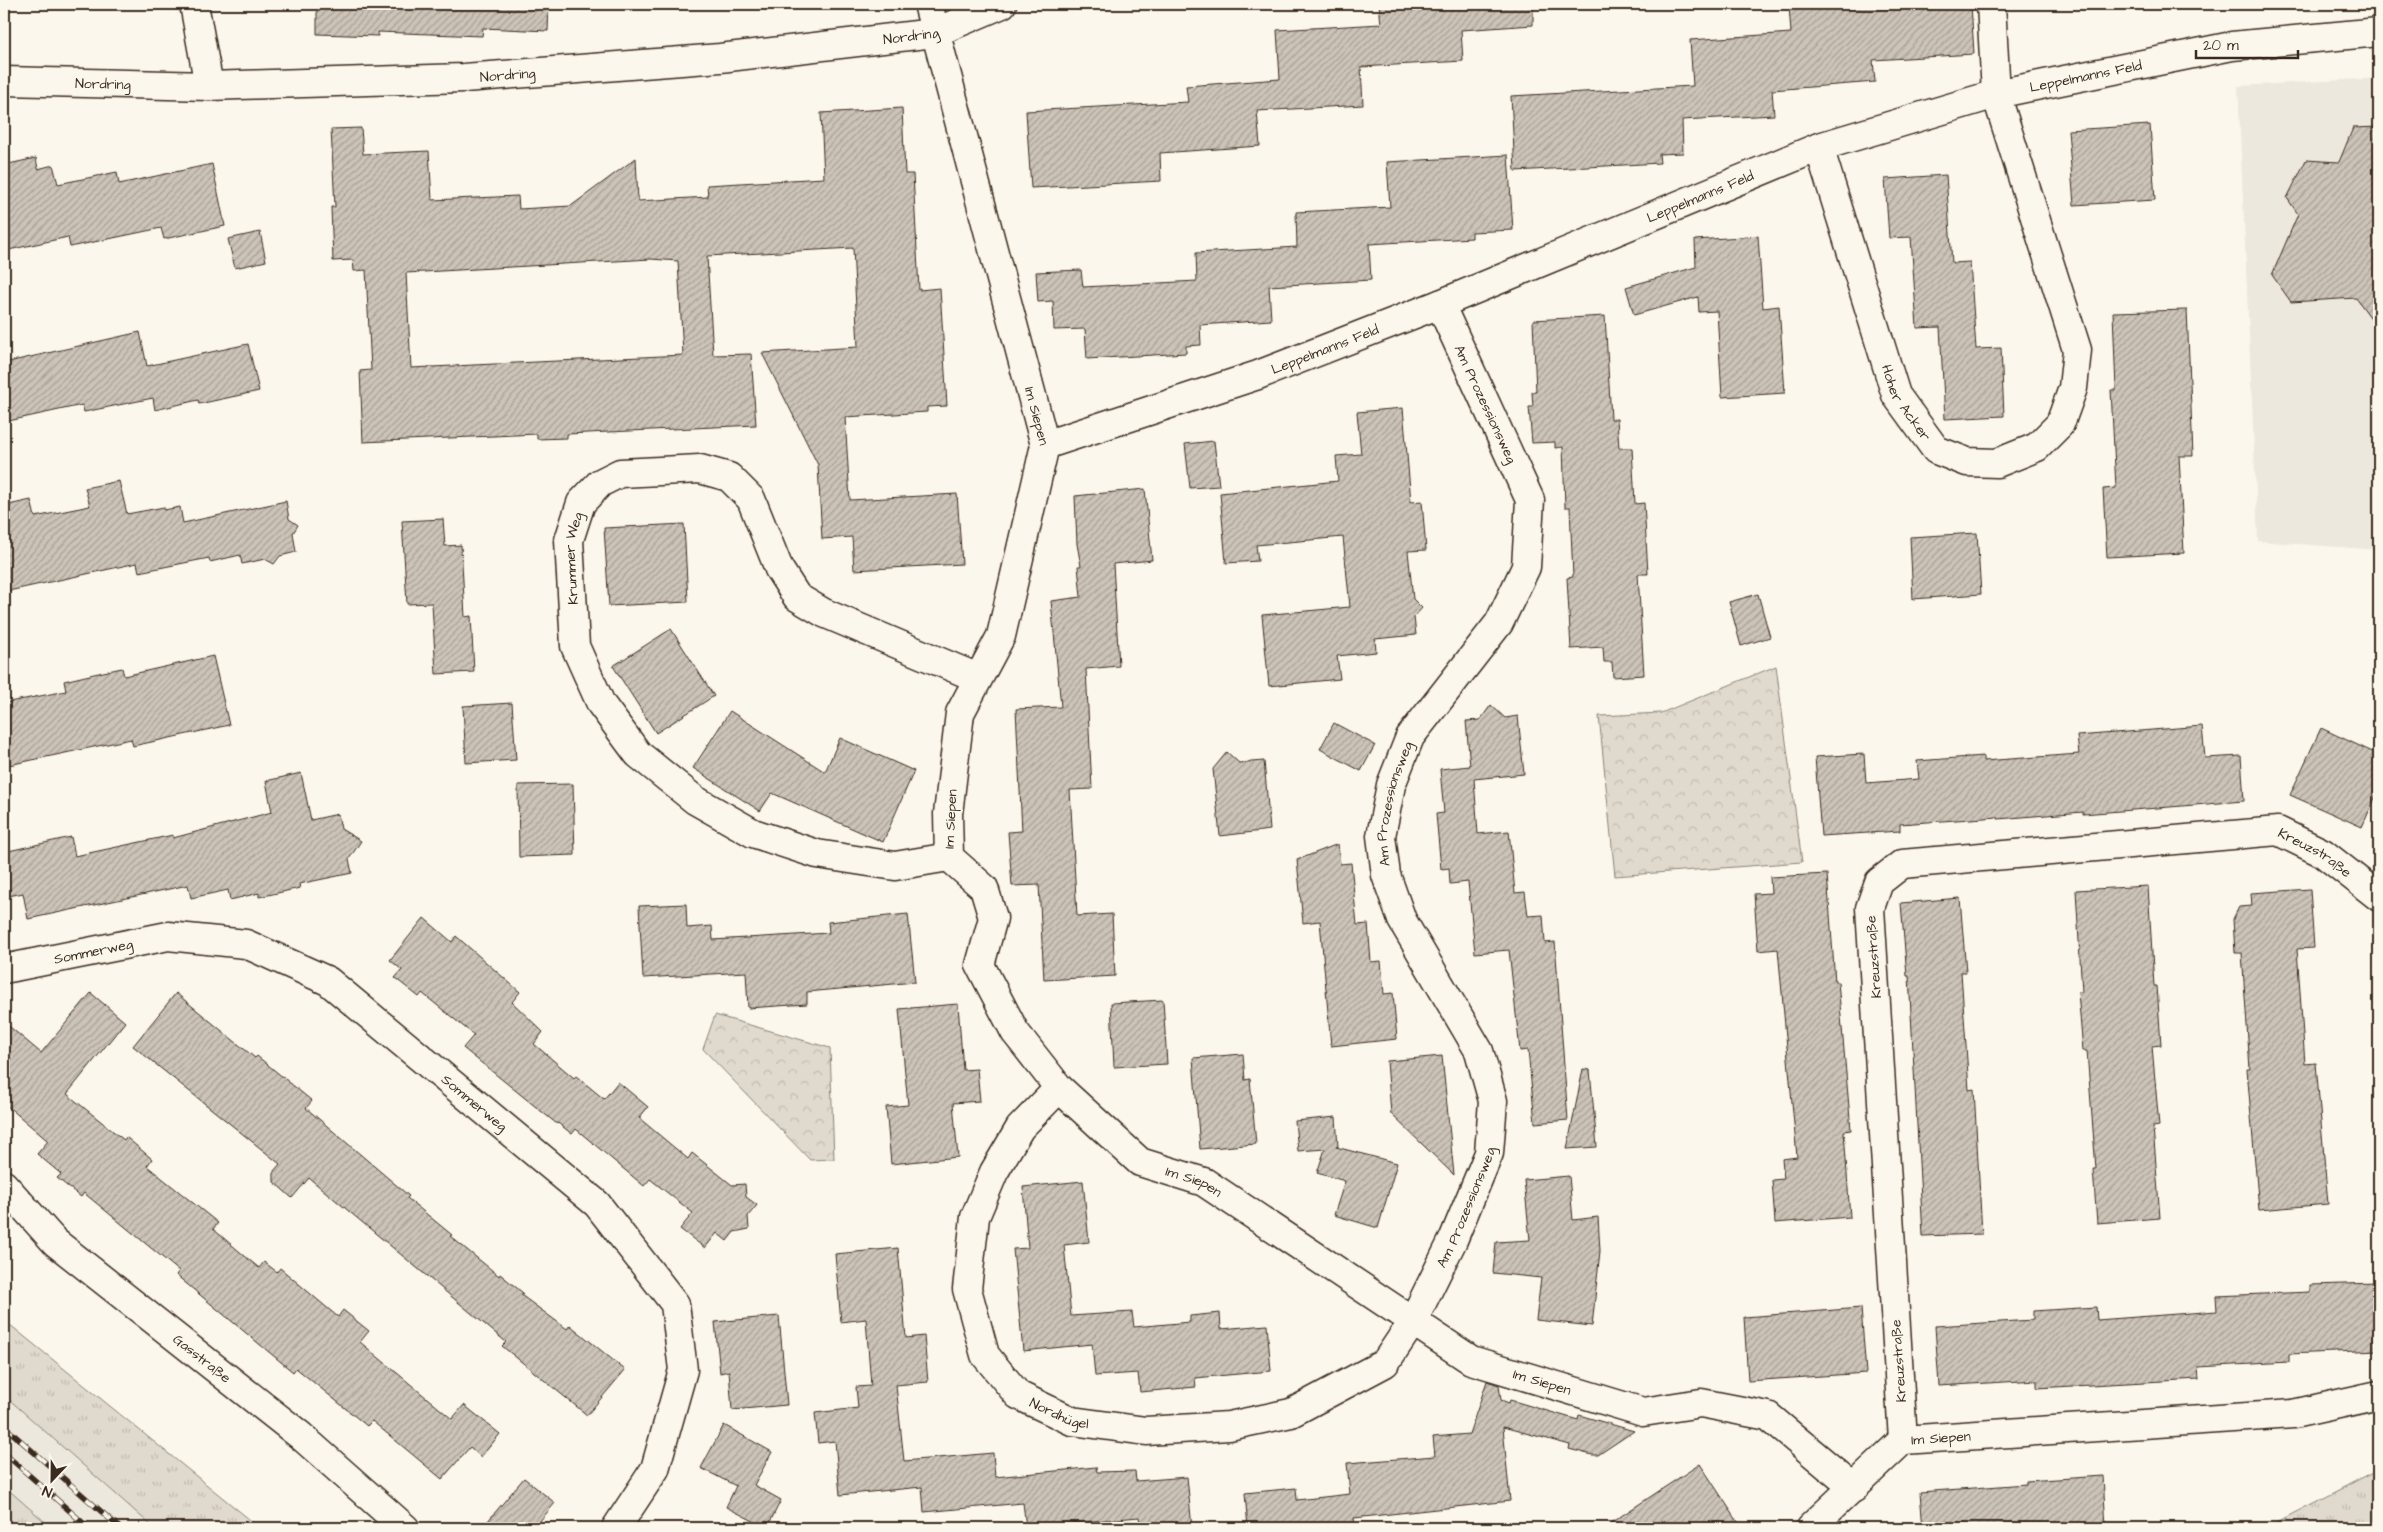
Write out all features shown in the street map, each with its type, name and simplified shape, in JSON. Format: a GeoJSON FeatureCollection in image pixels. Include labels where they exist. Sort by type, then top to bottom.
{"type":"FeatureCollection","features":[{"type":"Feature","properties":{"kind":"street"},"geometry":{"type":"LineString","coordinates":[[194,4],[209,86]]}},
{"type":"Feature","properties":{"kind":"street","name":"Im Siepen"},"geometry":{"type":"LineString","coordinates":[[928,4],[934,33],[1045,445],[1001,636],[960,713],[948,814],[949,857],[984,888],[993,918],[980,965],[1014,1032],[1059,1088],[1140,1162],[1204,1182],[1471,1360],[1644,1412],[1700,1402],[1768,1416],[1854,1488],[1903,1440],[2293,1414],[2379,1395]]}},
{"type":"Feature","properties":{"kind":"street","name":"Nordring"},"geometry":{"type":"LineString","coordinates":[[4,81],[209,86],[464,78],[720,58],[934,33],[1002,4]]}},
{"type":"Feature","properties":{"kind":"street"},"geometry":{"type":"LineString","coordinates":[[1991,4],[1996,94]]}},
{"type":"Feature","properties":{"kind":"street","name":"Leppelmanns Feld"},"geometry":{"type":"LineString","coordinates":[[1045,445],[1258,375],[1440,304],[1819,147],[1996,94],[2232,46],[2379,32]]}},
{"type":"Feature","properties":{"kind":"street","name":"Hoher Acker"},"geometry":{"type":"LineString","coordinates":[[1819,147],[1896,395],[1936,450],[1967,462],[1997,463],[2037,447],[2060,424],[2073,388],[2077,350],[1996,94]]}},
{"type":"Feature","properties":{"kind":"street","name":"Am Prozessionsweg"},"geometry":{"type":"LineString","coordinates":[[1413,1321],[1453,1240],[1489,1153],[1493,1101],[1479,1051],[1402,920],[1386,875],[1380,836],[1391,785],[1410,737],[1499,623],[1526,567],[1530,500],[1440,304]]}},
{"type":"Feature","properties":{"kind":"street","name":"Krummer Weg"},"geometry":{"type":"LineString","coordinates":[[949,857],[895,866],[817,854],[753,833],[695,800],[638,754],[601,704],[575,646],[569,540],[581,503],[600,483],[620,473],[700,469],[729,477],[752,499],[779,569],[797,597],[824,613],[978,678]]}},
{"type":"Feature","properties":{"kind":"street","name":"Kreuzstraße"},"geometry":{"type":"LineString","coordinates":[[1903,1440],[1870,908],[1879,882],[1902,864],[2278,831],[2323,853],[2379,897]]}},
{"type":"Feature","properties":{"kind":"street","name":"Sommerweg"},"geometry":{"type":"LineString","coordinates":[[4,969],[168,936],[246,944],[328,981],[597,1204],[675,1304],[683,1370],[655,1469],[616,1528]]}},
{"type":"Feature","properties":{"kind":"street","name":"Nordhügel"},"geometry":{"type":"LineString","coordinates":[[1059,1088],[1020,1128],[994,1172],[975,1217],[968,1289],[985,1355],[1018,1395],[1072,1421],[1146,1431],[1229,1426],[1291,1413],[1385,1363],[1413,1321]]}},
{"type":"Feature","properties":{"kind":"street","name":"Gasstraße"},"geometry":{"type":"LineString","coordinates":[[4,1185],[55,1242],[301,1436],[405,1528]]}},
{"type":"Feature","properties":{"kind":"street"},"geometry":{"type":"LineString","coordinates":[[1810,1528],[1854,1488]]}},
{"type":"Feature","properties":{"kind":"shaded area"},"geometry":{"type":"Polygon","coordinates":[[[2379,78],[2379,550],[2258,541],[2238,86],[2379,78]]]}},
{"type":"Feature","properties":{"kind":"shaded area"},"geometry":{"type":"Polygon","coordinates":[[[4,1395],[154,1528],[52,1528],[4,1486],[4,1395]]]}},
{"type":"Feature","properties":{"kind":"green space"},"geometry":{"type":"Polygon","coordinates":[[[1776,666],[1802,862],[1615,876],[1599,716],[1661,713],[1776,666]]]}},
{"type":"Feature","properties":{"kind":"green space"},"geometry":{"type":"Polygon","coordinates":[[[715,1015],[830,1048],[834,1159],[810,1160],[703,1049],[715,1015]]]}},
{"type":"Feature","properties":{"kind":"green space"},"geometry":{"type":"Polygon","coordinates":[[[4,1320],[260,1528],[154,1528],[4,1395],[4,1320]]]}},
{"type":"Feature","properties":{"kind":"green space"},"geometry":{"type":"Polygon","coordinates":[[[2379,1470],[2379,1528],[2267,1528],[2379,1470]]]}},
{"type":"Feature","properties":{"kind":"green space"},"geometry":{"type":"Polygon","coordinates":[[[4,1486],[52,1528],[4,1528],[4,1486]]]}},
{"type":"Feature","properties":{"kind":"building"},"geometry":{"type":"Polygon","coordinates":[[[317,4],[549,4],[548,31],[483,28],[482,36],[378,32],[378,36],[317,34],[317,4]]]}},
{"type":"Feature","properties":{"kind":"building"},"geometry":{"type":"Polygon","coordinates":[[[1379,4],[1533,4],[1533,25],[1461,30],[1463,61],[1361,67],[1363,105],[1257,111],[1260,146],[1160,153],[1161,181],[1031,188],[1026,111],[1188,102],[1186,86],[1280,79],[1277,30],[1381,24],[1379,4]]]}},
{"type":"Feature","properties":{"kind":"building"},"geometry":{"type":"Polygon","coordinates":[[[1819,4],[1971,4],[1974,54],[1873,60],[1875,82],[1772,90],[1774,115],[1682,120],[1683,153],[1659,154],[1660,163],[1515,171],[1511,96],[1693,86],[1690,40],[1791,33],[1789,6],[1819,4]]]}},
{"type":"Feature","properties":{"kind":"building"},"geometry":{"type":"Polygon","coordinates":[[[902,108],[905,174],[913,174],[919,290],[940,288],[947,406],[927,407],[927,412],[845,417],[850,500],[957,494],[962,564],[854,570],[852,537],[822,539],[818,465],[762,353],[858,347],[853,248],[707,256],[713,355],[751,354],[756,425],[567,434],[567,438],[537,439],[537,434],[363,442],[360,371],[371,370],[366,270],[354,271],[353,260],[333,261],[331,207],[335,207],[331,129],[361,128],[363,154],[429,151],[432,200],[518,196],[519,209],[571,206],[636,158],[638,201],[708,197],[707,185],[824,178],[821,113],[902,108]],[[651,259],[406,273],[411,368],[683,355],[678,261],[651,259]]]}},
{"type":"Feature","properties":{"kind":"building"},"geometry":{"type":"Polygon","coordinates":[[[2150,125],[2155,200],[2074,205],[2068,130],[2150,125]]]}},
{"type":"Feature","properties":{"kind":"building"},"geometry":{"type":"Polygon","coordinates":[[[2379,127],[2379,329],[2356,298],[2291,302],[2272,275],[2298,214],[2287,198],[2306,160],[2339,162],[2353,128],[2379,127]]]}},
{"type":"Feature","properties":{"kind":"building"},"geometry":{"type":"Polygon","coordinates":[[[1508,155],[1513,230],[1472,232],[1472,238],[1369,244],[1371,280],[1269,286],[1271,320],[1200,325],[1201,345],[1186,346],[1186,353],[1087,359],[1085,329],[1054,330],[1053,301],[1038,302],[1036,272],[1081,270],[1083,287],[1197,281],[1196,253],[1297,247],[1296,212],[1390,207],[1387,162],[1508,155]]]}},
{"type":"Feature","properties":{"kind":"building"},"geometry":{"type":"Polygon","coordinates":[[[36,158],[38,169],[53,165],[58,184],[117,172],[119,184],[212,164],[225,226],[164,239],[161,228],[70,247],[68,237],[4,251],[4,165],[36,158]]]}},
{"type":"Feature","properties":{"kind":"building"},"geometry":{"type":"Polygon","coordinates":[[[1946,175],[1952,263],[1970,262],[1976,349],[2001,348],[2004,416],[1945,419],[1940,327],[1917,328],[1911,237],[1889,238],[1885,179],[1946,175]]]}},
{"type":"Feature","properties":{"kind":"building"},"geometry":{"type":"Polygon","coordinates":[[[260,232],[266,261],[235,268],[228,239],[260,232]]]}},
{"type":"Feature","properties":{"kind":"building"},"geometry":{"type":"Polygon","coordinates":[[[1758,236],[1763,308],[1779,306],[1785,393],[1722,397],[1717,311],[1699,312],[1698,297],[1634,315],[1626,287],[1696,267],[1695,240],[1758,236]]]}},
{"type":"Feature","properties":{"kind":"building"},"geometry":{"type":"Polygon","coordinates":[[[2187,310],[2193,456],[2179,456],[2184,553],[2107,557],[2103,489],[2116,488],[2111,390],[2116,390],[2113,312],[2187,310]]]}},
{"type":"Feature","properties":{"kind":"building"},"geometry":{"type":"Polygon","coordinates":[[[1605,316],[1611,419],[1617,419],[1619,448],[1632,448],[1635,504],[1644,503],[1648,574],[1638,574],[1644,675],[1613,677],[1612,662],[1604,662],[1603,647],[1571,649],[1567,578],[1573,577],[1570,507],[1565,507],[1563,447],[1555,448],[1555,442],[1532,443],[1529,407],[1533,407],[1532,392],[1536,392],[1533,320],[1605,316]]]}},
{"type":"Feature","properties":{"kind":"building"},"geometry":{"type":"Polygon","coordinates":[[[140,332],[147,366],[248,344],[259,391],[199,404],[198,400],[155,410],[153,398],[84,412],[82,405],[4,422],[4,363],[140,332]]]}},
{"type":"Feature","properties":{"kind":"building"},"geometry":{"type":"Polygon","coordinates":[[[1403,408],[1411,502],[1422,501],[1426,550],[1408,551],[1413,599],[1422,608],[1414,617],[1416,635],[1375,639],[1376,652],[1337,656],[1340,679],[1269,686],[1262,615],[1350,607],[1343,537],[1256,545],[1258,561],[1226,563],[1220,493],[1338,481],[1336,456],[1361,454],[1357,412],[1403,408]]]}},
{"type":"Feature","properties":{"kind":"building"},"geometry":{"type":"Polygon","coordinates":[[[1214,441],[1219,486],[1190,488],[1185,444],[1214,441]]]}},
{"type":"Feature","properties":{"kind":"building"},"geometry":{"type":"Polygon","coordinates":[[[119,481],[127,514],[164,507],[164,510],[180,507],[183,523],[286,501],[289,519],[298,525],[293,533],[296,552],[280,556],[274,564],[265,559],[242,564],[240,555],[210,562],[209,558],[139,572],[137,563],[4,592],[4,506],[31,500],[35,517],[90,506],[85,488],[119,481]]]}},
{"type":"Feature","properties":{"kind":"building"},"geometry":{"type":"Polygon","coordinates":[[[1145,489],[1152,560],[1113,564],[1119,666],[1086,669],[1092,789],[1070,790],[1077,916],[1112,914],[1115,976],[1044,980],[1039,885],[1012,886],[1008,832],[1022,831],[1016,709],[1061,707],[1051,601],[1081,597],[1078,566],[1081,566],[1077,544],[1075,496],[1145,489]]]}},
{"type":"Feature","properties":{"kind":"building"},"geometry":{"type":"Polygon","coordinates":[[[443,519],[445,546],[461,545],[465,617],[471,616],[474,672],[436,674],[432,603],[407,604],[402,521],[443,519]]]}},
{"type":"Feature","properties":{"kind":"building"},"geometry":{"type":"Polygon","coordinates":[[[684,524],[688,602],[609,606],[604,528],[684,524]]]}},
{"type":"Feature","properties":{"kind":"building"},"geometry":{"type":"Polygon","coordinates":[[[1977,533],[1981,594],[1913,599],[1910,537],[1977,533]]]}},
{"type":"Feature","properties":{"kind":"building"},"geometry":{"type":"Polygon","coordinates":[[[1758,594],[1770,637],[1741,646],[1729,602],[1758,594]]]}},
{"type":"Feature","properties":{"kind":"building"},"geometry":{"type":"Polygon","coordinates":[[[671,629],[714,696],[656,733],[613,666],[671,629]]]}},
{"type":"Feature","properties":{"kind":"building"},"geometry":{"type":"Polygon","coordinates":[[[213,656],[229,725],[133,746],[131,739],[4,766],[4,703],[66,691],[64,681],[94,674],[122,668],[124,676],[213,656]]]}},
{"type":"Feature","properties":{"kind":"building"},"geometry":{"type":"Polygon","coordinates":[[[512,703],[516,760],[466,763],[463,706],[512,703]]]}},
{"type":"Feature","properties":{"kind":"building"},"geometry":{"type":"Polygon","coordinates":[[[1491,705],[1505,718],[1518,716],[1524,774],[1474,779],[1478,834],[1509,831],[1515,893],[1525,892],[1528,916],[1543,915],[1545,943],[1555,942],[1568,1120],[1535,1123],[1528,1050],[1520,1051],[1509,950],[1475,953],[1468,882],[1450,884],[1449,868],[1441,869],[1436,814],[1444,813],[1440,769],[1470,766],[1466,721],[1480,720],[1491,705]]]}},
{"type":"Feature","properties":{"kind":"building"},"geometry":{"type":"Polygon","coordinates":[[[730,711],[825,772],[840,738],[914,771],[883,842],[772,793],[760,811],[693,768],[730,711]]]}},
{"type":"Feature","properties":{"kind":"building"},"geometry":{"type":"Polygon","coordinates":[[[1334,723],[1375,745],[1361,771],[1320,749],[1334,723]]]}},
{"type":"Feature","properties":{"kind":"building"},"geometry":{"type":"Polygon","coordinates":[[[2202,726],[2205,758],[2241,756],[2244,801],[2083,814],[2083,812],[1900,824],[1900,831],[1821,836],[1815,757],[1864,754],[1866,783],[1919,779],[1917,761],[1983,756],[1983,761],[2079,754],[2077,736],[2202,726]]]}},
{"type":"Feature","properties":{"kind":"building"},"geometry":{"type":"Polygon","coordinates":[[[2321,728],[2379,755],[2379,789],[2362,827],[2290,795],[2321,728]]]}},
{"type":"Feature","properties":{"kind":"building"},"geometry":{"type":"Polygon","coordinates":[[[1227,752],[1239,763],[1264,761],[1270,830],[1220,836],[1213,769],[1227,752]]]}},
{"type":"Feature","properties":{"kind":"building"},"geometry":{"type":"Polygon","coordinates":[[[301,773],[311,820],[338,814],[341,829],[361,841],[349,859],[352,873],[299,884],[300,888],[259,897],[259,893],[230,900],[228,890],[191,898],[188,885],[28,919],[23,893],[4,897],[4,852],[71,837],[75,856],[173,835],[173,838],[272,812],[266,781],[301,773]]]}},
{"type":"Feature","properties":{"kind":"building"},"geometry":{"type":"Polygon","coordinates":[[[573,784],[575,855],[519,857],[518,785],[573,784]]]}},
{"type":"Feature","properties":{"kind":"building"},"geometry":{"type":"Polygon","coordinates":[[[1338,844],[1340,864],[1351,863],[1357,925],[1368,924],[1371,962],[1381,961],[1384,994],[1393,993],[1397,1039],[1331,1046],[1320,921],[1303,923],[1297,860],[1338,844]]]}},
{"type":"Feature","properties":{"kind":"building"},"geometry":{"type":"Polygon","coordinates":[[[1827,874],[1835,982],[1838,982],[1851,1130],[1844,1131],[1850,1217],[1775,1223],[1772,1180],[1784,1179],[1782,1159],[1797,1157],[1778,949],[1758,951],[1754,894],[1771,893],[1770,877],[1827,874]]]}},
{"type":"Feature","properties":{"kind":"building"},"geometry":{"type":"Polygon","coordinates":[[[2148,886],[2154,986],[2157,986],[2161,1045],[2152,1046],[2159,1126],[2153,1127],[2160,1218],[2097,1223],[2093,1169],[2096,1169],[2087,1051],[2083,1051],[2078,992],[2082,992],[2076,890],[2148,886]]]}},
{"type":"Feature","properties":{"kind":"building"},"geometry":{"type":"Polygon","coordinates":[[[2310,889],[2314,948],[2297,949],[2305,1064],[2316,1063],[2328,1204],[2259,1210],[2247,1069],[2250,1069],[2242,953],[2235,953],[2233,919],[2239,907],[2252,906],[2251,893],[2310,889]]]}},
{"type":"Feature","properties":{"kind":"building"},"geometry":{"type":"Polygon","coordinates":[[[1960,898],[1966,972],[1961,972],[1969,1090],[1974,1089],[1982,1234],[1923,1236],[1909,976],[1907,976],[1901,903],[1960,898]]]}},
{"type":"Feature","properties":{"kind":"building"},"geometry":{"type":"Polygon","coordinates":[[[686,904],[687,928],[712,926],[713,940],[829,933],[828,922],[908,914],[915,982],[807,992],[807,1004],[748,1008],[746,972],[643,978],[639,906],[686,904]]]}},
{"type":"Feature","properties":{"kind":"building"},"geometry":{"type":"Polygon","coordinates":[[[424,918],[452,942],[456,936],[520,992],[512,1002],[543,1032],[534,1044],[574,1078],[576,1076],[604,1099],[618,1082],[648,1107],[639,1118],[688,1159],[692,1153],[732,1185],[745,1184],[746,1197],[757,1205],[748,1216],[749,1229],[734,1232],[727,1241],[717,1233],[705,1248],[680,1229],[693,1213],[650,1179],[644,1186],[576,1129],[572,1134],[557,1124],[463,1048],[474,1035],[422,993],[419,997],[395,978],[402,970],[390,960],[424,918]]]}},
{"type":"Feature","properties":{"kind":"building"},"geometry":{"type":"Polygon","coordinates":[[[91,993],[125,1022],[67,1094],[124,1140],[126,1137],[152,1159],[147,1166],[218,1223],[213,1229],[259,1268],[264,1262],[277,1272],[280,1268],[338,1317],[343,1310],[369,1331],[360,1342],[452,1419],[464,1405],[500,1434],[481,1457],[470,1447],[442,1479],[372,1421],[367,1426],[296,1368],[293,1372],[176,1275],[179,1271],[84,1193],[81,1197],[57,1178],[61,1174],[37,1154],[48,1141],[4,1103],[4,1022],[41,1053],[91,993]]]}},
{"type":"Feature","properties":{"kind":"building"},"geometry":{"type":"Polygon","coordinates":[[[176,993],[255,1058],[257,1056],[312,1101],[306,1108],[409,1196],[407,1198],[452,1235],[450,1236],[523,1293],[521,1295],[567,1329],[570,1325],[625,1370],[587,1415],[502,1346],[506,1342],[309,1178],[292,1198],[274,1182],[274,1171],[280,1164],[133,1046],[176,993]]]}},
{"type":"Feature","properties":{"kind":"building"},"geometry":{"type":"Polygon","coordinates":[[[1163,1000],[1167,1064],[1114,1067],[1111,1003],[1163,1000]]]}},
{"type":"Feature","properties":{"kind":"building"},"geometry":{"type":"Polygon","coordinates":[[[958,1004],[963,1070],[977,1069],[980,1101],[953,1103],[958,1157],[891,1164],[886,1107],[908,1105],[899,1009],[958,1004]]]}},
{"type":"Feature","properties":{"kind":"building"},"geometry":{"type":"Polygon","coordinates":[[[1243,1054],[1245,1080],[1250,1079],[1256,1144],[1200,1149],[1193,1058],[1243,1054]]]}},
{"type":"Feature","properties":{"kind":"building"},"geometry":{"type":"Polygon","coordinates":[[[1442,1056],[1454,1175],[1391,1114],[1387,1061],[1442,1056]]]}},
{"type":"Feature","properties":{"kind":"building"},"geometry":{"type":"Polygon","coordinates":[[[1583,1069],[1590,1070],[1597,1147],[1567,1149],[1583,1069]]]}},
{"type":"Feature","properties":{"kind":"building"},"geometry":{"type":"Polygon","coordinates":[[[1336,1117],[1338,1147],[1336,1147],[1397,1163],[1378,1228],[1334,1215],[1345,1181],[1317,1173],[1325,1149],[1298,1151],[1295,1121],[1336,1117]]]}},
{"type":"Feature","properties":{"kind":"building"},"geometry":{"type":"Polygon","coordinates":[[[1569,1176],[1573,1220],[1598,1217],[1600,1251],[1592,1326],[1536,1320],[1541,1278],[1493,1273],[1496,1242],[1530,1240],[1524,1180],[1569,1176]]]}},
{"type":"Feature","properties":{"kind":"building"},"geometry":{"type":"Polygon","coordinates":[[[1083,1181],[1089,1242],[1064,1245],[1071,1316],[1132,1312],[1134,1327],[1190,1322],[1190,1316],[1220,1313],[1221,1329],[1267,1325],[1271,1371],[1195,1378],[1196,1387],[1140,1392],[1138,1373],[1095,1376],[1092,1344],[1023,1351],[1013,1249],[1028,1248],[1023,1187],[1083,1181]]]}},
{"type":"Feature","properties":{"kind":"building"},"geometry":{"type":"Polygon","coordinates":[[[898,1248],[906,1338],[924,1336],[928,1382],[896,1385],[904,1461],[993,1453],[995,1477],[1096,1467],[1097,1472],[1135,1471],[1136,1481],[1187,1477],[1192,1528],[1141,1528],[1139,1517],[1026,1527],[1023,1503],[924,1512],[922,1487],[840,1495],[835,1441],[818,1443],[815,1413],[858,1408],[856,1387],[871,1386],[866,1319],[841,1322],[835,1254],[898,1248]]]}},
{"type":"Feature","properties":{"kind":"building"},"geometry":{"type":"Polygon","coordinates":[[[2378,1283],[2379,1350],[2289,1354],[2289,1362],[2198,1367],[2199,1379],[2037,1388],[2037,1380],[1939,1386],[1935,1326],[2033,1320],[2033,1311],[2096,1307],[2097,1320],[2217,1311],[2216,1296],[2310,1292],[2310,1285],[2378,1283]]]}},
{"type":"Feature","properties":{"kind":"building"},"geometry":{"type":"Polygon","coordinates":[[[1861,1308],[1866,1373],[1748,1381],[1744,1317],[1861,1308]]]}},
{"type":"Feature","properties":{"kind":"building"},"geometry":{"type":"Polygon","coordinates":[[[779,1316],[787,1405],[732,1410],[729,1371],[720,1373],[715,1322],[779,1316]]]}},
{"type":"Feature","properties":{"kind":"building"},"geometry":{"type":"Polygon","coordinates":[[[1487,1381],[1499,1385],[1501,1400],[1509,1403],[1510,1400],[1578,1420],[1579,1415],[1634,1431],[1598,1455],[1592,1455],[1569,1449],[1570,1445],[1503,1427],[1510,1501],[1354,1518],[1355,1528],[1248,1528],[1245,1493],[1296,1488],[1297,1500],[1350,1494],[1347,1463],[1435,1456],[1433,1437],[1469,1434],[1487,1381]]]}},
{"type":"Feature","properties":{"kind":"building"},"geometry":{"type":"Polygon","coordinates":[[[724,1425],[772,1452],[754,1485],[781,1500],[767,1528],[726,1507],[736,1486],[701,1468],[724,1425]]]}},
{"type":"Feature","properties":{"kind":"building"},"geometry":{"type":"Polygon","coordinates":[[[1700,1464],[1742,1528],[1603,1528],[1700,1464]]]}},
{"type":"Feature","properties":{"kind":"building"},"geometry":{"type":"Polygon","coordinates":[[[2103,1476],[2106,1528],[1923,1528],[1920,1492],[2026,1484],[2026,1481],[2103,1476]]]}},
{"type":"Feature","properties":{"kind":"building"},"geometry":{"type":"Polygon","coordinates":[[[524,1478],[555,1503],[534,1528],[482,1528],[524,1478]]]}},
{"type":"Feature","properties":{"kind":"railway"},"geometry":{"type":"LineString","coordinates":[[4,1426],[120,1528]]}},
{"type":"Feature","properties":{"kind":"railway"},"geometry":{"type":"LineString","coordinates":[[4,1453],[89,1528]]}}]}
